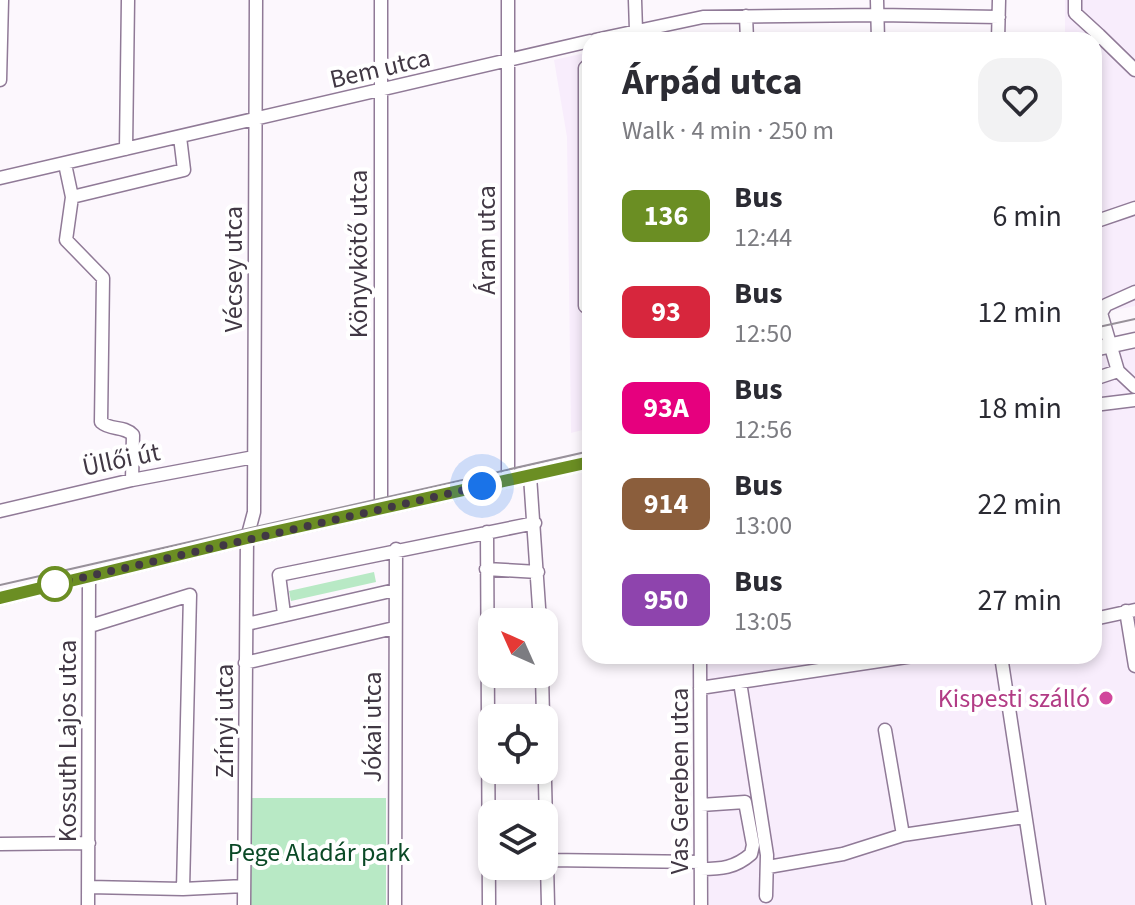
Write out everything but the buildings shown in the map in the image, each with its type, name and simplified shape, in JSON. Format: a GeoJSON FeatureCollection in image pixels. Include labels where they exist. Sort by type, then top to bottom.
{"type":"FeatureCollection","features":[{"type":"Feature","properties":{"kind":"main road"},"geometry":{"type":"LineString","coordinates":[[1102,347],[1135,340]]}},
{"type":"Feature","properties":{"kind":"main road"},"geometry":{"type":"LineString","coordinates":[[0,598],[381,507],[582,464]]}},
{"type":"Feature","properties":{"kind":"street"},"geometry":{"type":"LineString","coordinates":[[0,80],[2,0]]}},
{"type":"Feature","properties":{"kind":"street"},"geometry":{"type":"LineString","coordinates":[[126,149],[128,0]]}},
{"type":"Feature","properties":{"kind":"street","name":"Vécsey utca"},"geometry":{"type":"LineString","coordinates":[[247,538],[253,520],[256,0]]}},
{"type":"Feature","properties":{"kind":"street","name":"Könyvkötő utca"},"geometry":{"type":"LineString","coordinates":[[381,0],[381,507]]}},
{"type":"Feature","properties":{"kind":"street","name":"Áram utca"},"geometry":{"type":"LineString","coordinates":[[508,0],[508,480]]}},
{"type":"Feature","properties":{"kind":"street"},"geometry":{"type":"LineString","coordinates":[[635,0],[636,30]]}},
{"type":"Feature","properties":{"kind":"street"},"geometry":{"type":"LineString","coordinates":[[775,0],[775,15]]}},
{"type":"Feature","properties":{"kind":"street"},"geometry":{"type":"LineString","coordinates":[[877,0],[878,32]]}},
{"type":"Feature","properties":{"kind":"street"},"geometry":{"type":"LineString","coordinates":[[998,32],[999,0]]}},
{"type":"Feature","properties":{"kind":"street"},"geometry":{"type":"LineString","coordinates":[[1075,0],[1075,13],[1092,32]]}},
{"type":"Feature","properties":{"kind":"street"},"geometry":{"type":"LineString","coordinates":[[746,16],[747,32]]}},
{"type":"Feature","properties":{"kind":"street","name":"Bem utca"},"geometry":{"type":"LineString","coordinates":[[627,32],[703,17],[999,17]]}},
{"type":"Feature","properties":{"kind":"street","name":"Bem utca"},"geometry":{"type":"LineString","coordinates":[[0,178],[582,42]]}},
{"type":"Feature","properties":{"kind":"street"},"geometry":{"type":"LineString","coordinates":[[1102,42],[1135,70]]}},
{"type":"Feature","properties":{"kind":"street"},"geometry":{"type":"LineString","coordinates":[[72,197],[184,170],[180,137]]}},
{"type":"Feature","properties":{"kind":"street"},"geometry":{"type":"LineString","coordinates":[[65,164],[72,197],[66,240],[103,278],[101,422],[133,435],[132,480]]}},
{"type":"Feature","properties":{"kind":"street"},"geometry":{"type":"LineString","coordinates":[[1102,219],[1135,208]]}},
{"type":"Feature","properties":{"kind":"street"},"geometry":{"type":"LineString","coordinates":[[1102,308],[1135,292]]}},
{"type":"Feature","properties":{"kind":"street"},"geometry":{"type":"LineString","coordinates":[[1102,322],[1113,345],[1118,371],[1135,387]]}},
{"type":"Feature","properties":{"kind":"street"},"geometry":{"type":"LineString","coordinates":[[1102,376],[1118,371]]}},
{"type":"Feature","properties":{"kind":"street"},"geometry":{"type":"LineString","coordinates":[[1102,404],[1135,400]]}},
{"type":"Feature","properties":{"kind":"street","name":"Üllői út"},"geometry":{"type":"LineString","coordinates":[[0,511],[132,480],[254,457]]}},
{"type":"Feature","properties":{"kind":"street"},"geometry":{"type":"LineString","coordinates":[[530,476],[539,608]]}},
{"type":"Feature","properties":{"kind":"street"},"geometry":{"type":"LineString","coordinates":[[284,614],[279,575],[535,523]]}},
{"type":"Feature","properties":{"kind":"street"},"geometry":{"type":"LineString","coordinates":[[487,532],[489,905]]}},
{"type":"Feature","properties":{"kind":"street","name":"Zrínyi utca"},"geometry":{"type":"LineString","coordinates":[[244,905],[247,538]]}},
{"type":"Feature","properties":{"kind":"street","name":"Jókai utca"},"geometry":{"type":"LineString","coordinates":[[395,905],[396,549]]}},
{"type":"Feature","properties":{"kind":"street"},"geometry":{"type":"LineString","coordinates":[[486,569],[538,572]]}},
{"type":"Feature","properties":{"kind":"street","name":"Kossuth Lajos utca"},"geometry":{"type":"LineString","coordinates":[[88,905],[89,576]]}},
{"type":"Feature","properties":{"kind":"street"},"geometry":{"type":"LineString","coordinates":[[247,624],[395,590]]}},
{"type":"Feature","properties":{"kind":"street"},"geometry":{"type":"LineString","coordinates":[[90,626],[190,595],[183,889]]}},
{"type":"Feature","properties":{"kind":"street"},"geometry":{"type":"LineString","coordinates":[[1102,617],[1131,610],[1135,666]]}},
{"type":"Feature","properties":{"kind":"street"},"geometry":{"type":"LineString","coordinates":[[245,663],[394,628]]}},
{"type":"Feature","properties":{"kind":"street","name":"Vas Gereben utca"},"geometry":{"type":"LineString","coordinates":[[700,664],[701,905]]}},
{"type":"Feature","properties":{"kind":"street"},"geometry":{"type":"LineString","coordinates":[[700,688],[860,664]]}},
{"type":"Feature","properties":{"kind":"street"},"geometry":{"type":"LineString","coordinates":[[1002,664],[1039,905]]}},
{"type":"Feature","properties":{"kind":"street"},"geometry":{"type":"LineString","coordinates":[[740,682],[768,867],[766,896]]}},
{"type":"Feature","properties":{"kind":"street"},"geometry":{"type":"LineString","coordinates":[[885,730],[903,835]]}},
{"type":"Feature","properties":{"kind":"street"},"geometry":{"type":"LineString","coordinates":[[558,860],[701,865],[721,869],[739,863],[751,854],[753,845],[745,802],[701,805]]}},
{"type":"Feature","properties":{"kind":"street"},"geometry":{"type":"LineString","coordinates":[[768,867],[843,854],[903,835],[1024,817]]}},
{"type":"Feature","properties":{"kind":"street"},"geometry":{"type":"LineString","coordinates":[[0,844],[89,843]]}},
{"type":"Feature","properties":{"kind":"street"},"geometry":{"type":"LineString","coordinates":[[548,880],[548,905]]}},
{"type":"Feature","properties":{"kind":"street"},"geometry":{"type":"LineString","coordinates":[[89,887],[183,889],[244,886]]}},
{"type":"Feature","properties":{"kind":"shaded area"},"geometry":{"type":"Polygon","coordinates":[[[1065,0],[1135,0],[1135,306],[1102,312],[1102,32],[1065,32],[1065,0]]]}},
{"type":"Feature","properties":{"kind":"shaded area"},"geometry":{"type":"Polygon","coordinates":[[[582,54],[582,430],[571,433],[567,137],[554,60],[582,54]]]}},
{"type":"Feature","properties":{"kind":"shaded area"},"geometry":{"type":"Polygon","coordinates":[[[1135,349],[1135,905],[709,905],[707,664],[1102,664],[1102,356],[1135,349]]]}},
{"type":"Feature","properties":{"kind":"green space"},"geometry":{"type":"Polygon","coordinates":[[[374,572],[376,582],[291,601],[289,591],[374,572]]]}},
{"type":"Feature","properties":{"kind":"green space","name":"Pege Aladár park"},"geometry":{"type":"Polygon","coordinates":[[[251,798],[386,798],[386,905],[251,905],[251,798]]]}},
{"type":"Feature","properties":{"kind":"tram line"},"geometry":{"type":"LineString","coordinates":[[1102,326],[1135,319]]}},
{"type":"Feature","properties":{"kind":"tram line"},"geometry":{"type":"LineString","coordinates":[[0,585],[582,453]]}},
{"type":"Feature","properties":{"kind":"bus line","name":"136"},"geometry":{"type":"LineString","coordinates":[[0,598],[381,507],[582,464]]}},
{"type":"Feature","properties":{"kind":"place","name":"Kispesti szálló"},"geometry":{"type":"Point","coordinates":[1106,698]}},
{"type":"Feature","properties":{"kind":"route"},"geometry":{"type":"LineString","coordinates":[[55,584],[482,486]]}}]}
